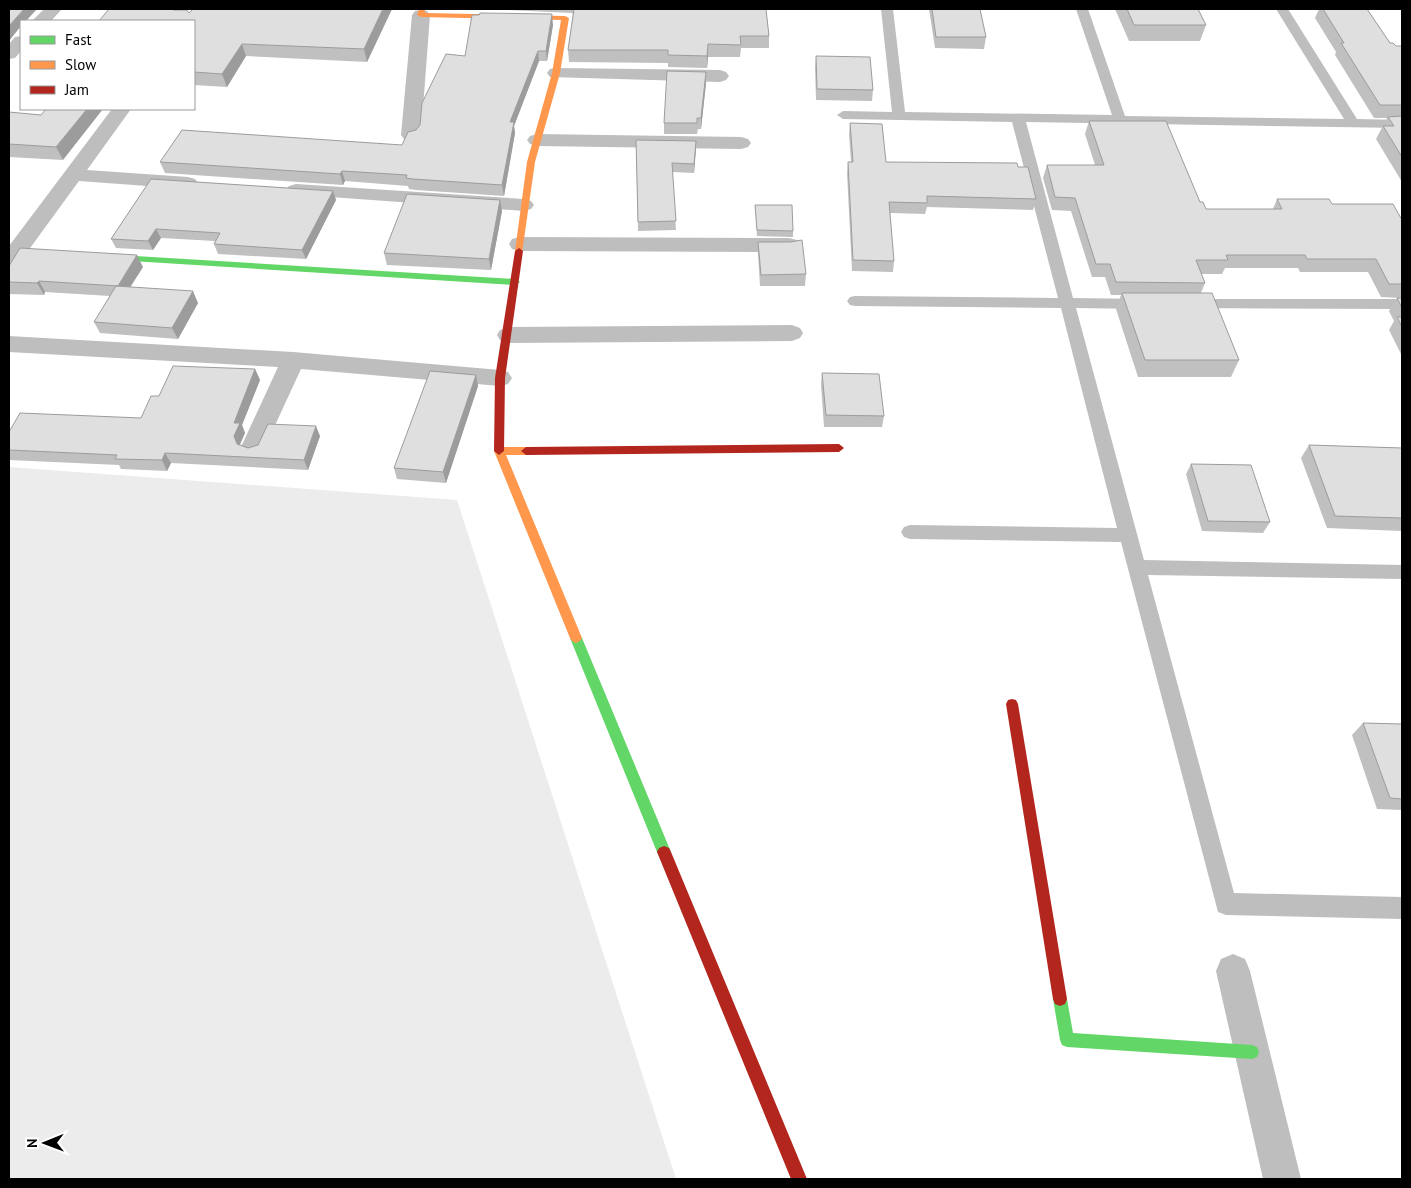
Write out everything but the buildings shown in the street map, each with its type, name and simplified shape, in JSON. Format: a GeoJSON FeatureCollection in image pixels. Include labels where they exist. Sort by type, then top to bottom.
{"type":"FeatureCollection","features":[{"type":"Feature","properties":{"kind":"street"},"geometry":{"type":"LineString","coordinates":[[42,20],[53,9]]}},
{"type":"Feature","properties":{"kind":"street"},"geometry":{"type":"LineString","coordinates":[[412,135],[421,12],[565,18],[556,73],[530,162],[516,282],[500,378],[499,451],[799,1179]]}},
{"type":"Feature","properties":{"kind":"street"},"geometry":{"type":"LineString","coordinates":[[9,54],[20,42]]}},
{"type":"Feature","properties":{"kind":"street"},"geometry":{"type":"LineString","coordinates":[[556,73],[720,76]]}},
{"type":"Feature","properties":{"kind":"street"},"geometry":{"type":"LineString","coordinates":[[17,254],[72,175],[121,110]]}},
{"type":"Feature","properties":{"kind":"street"},"geometry":{"type":"LineString","coordinates":[[537,140],[741,143]]}},
{"type":"Feature","properties":{"kind":"street"},"geometry":{"type":"LineString","coordinates":[[72,175],[210,184]]}},
{"type":"Feature","properties":{"kind":"street"},"geometry":{"type":"LineString","coordinates":[[278,189],[524,205]]}},
{"type":"Feature","properties":{"kind":"street"},"geometry":{"type":"LineString","coordinates":[[520,244],[789,245]]}},
{"type":"Feature","properties":{"kind":"street"},"geometry":{"type":"LineString","coordinates":[[94,256],[516,282]]}},
{"type":"Feature","properties":{"kind":"street"},"geometry":{"type":"LineString","coordinates":[[508,335],[792,333]]}},
{"type":"Feature","properties":{"kind":"street"},"geometry":{"type":"LineString","coordinates":[[9,344],[293,360],[500,378]]}},
{"type":"Feature","properties":{"kind":"street"},"geometry":{"type":"LineString","coordinates":[[253,447],[293,360]]}},
{"type":"Feature","properties":{"kind":"street"},"geometry":{"type":"LineString","coordinates":[[499,451],[839,448]]}},
{"type":"Feature","properties":{"kind":"street"},"geometry":{"type":"LineString","coordinates":[[1012,704],[1067,1040],[1252,1052]]}},
{"type":"Feature","properties":{"kind":"street"},"geometry":{"type":"LineString","coordinates":[[1233,971],[1282,1179]]}},
{"type":"Feature","properties":{"kind":"lane"},"geometry":{"type":"LineString","coordinates":[[887,9],[899,116]]}},
{"type":"Feature","properties":{"kind":"lane"},"geometry":{"type":"LineString","coordinates":[[1082,9],[1120,120]]}},
{"type":"Feature","properties":{"kind":"lane"},"geometry":{"type":"LineString","coordinates":[[1282,9],[1353,124]]}},
{"type":"Feature","properties":{"kind":"lane"},"geometry":{"type":"LineString","coordinates":[[843,115],[1402,124]]}},
{"type":"Feature","properties":{"kind":"lane"},"geometry":{"type":"LineString","coordinates":[[1018,118],[1226,904],[1402,908]]}},
{"type":"Feature","properties":{"kind":"lane"},"geometry":{"type":"LineString","coordinates":[[855,301],[1156,304]]}},
{"type":"Feature","properties":{"kind":"lane"},"geometry":{"type":"LineString","coordinates":[[1176,304],[1402,304]]}},
{"type":"Feature","properties":{"kind":"lane"},"geometry":{"type":"LineString","coordinates":[[910,532],[1129,536]]}},
{"type":"Feature","properties":{"kind":"lane"},"geometry":{"type":"LineString","coordinates":[[1137,567],[1402,572]]}},
{"type":"Feature","properties":{"kind":"shaded area"},"geometry":{"type":"Polygon","coordinates":[[[9,467],[457,500],[676,1179],[9,1179],[9,467]]]}},
{"type":"Feature","properties":{"kind":"traffic: fast"},"geometry":{"type":"LineString","coordinates":[[102,257],[516,282]]}},
{"type":"Feature","properties":{"kind":"traffic: fast"},"geometry":{"type":"LineString","coordinates":[[576,638],[664,852]]}},
{"type":"Feature","properties":{"kind":"traffic: fast"},"geometry":{"type":"LineString","coordinates":[[1060,999],[1067,1040],[1252,1052]]}},
{"type":"Feature","properties":{"kind":"traffic: slow"},"geometry":{"type":"LineString","coordinates":[[422,9],[421,15],[565,18],[556,73],[531,162],[519,251]]}},
{"type":"Feature","properties":{"kind":"traffic: slow"},"geometry":{"type":"LineString","coordinates":[[526,451],[499,451],[576,638]]}},
{"type":"Feature","properties":{"kind":"traffic: jam"},"geometry":{"type":"LineString","coordinates":[[499,451],[500,378],[519,251]]}},
{"type":"Feature","properties":{"kind":"traffic: jam"},"geometry":{"type":"LineString","coordinates":[[526,451],[839,448]]}},
{"type":"Feature","properties":{"kind":"traffic: jam"},"geometry":{"type":"LineString","coordinates":[[1012,704],[1060,999]]}},
{"type":"Feature","properties":{"kind":"traffic: jam"},"geometry":{"type":"LineString","coordinates":[[664,852],[799,1179]]}}]}
